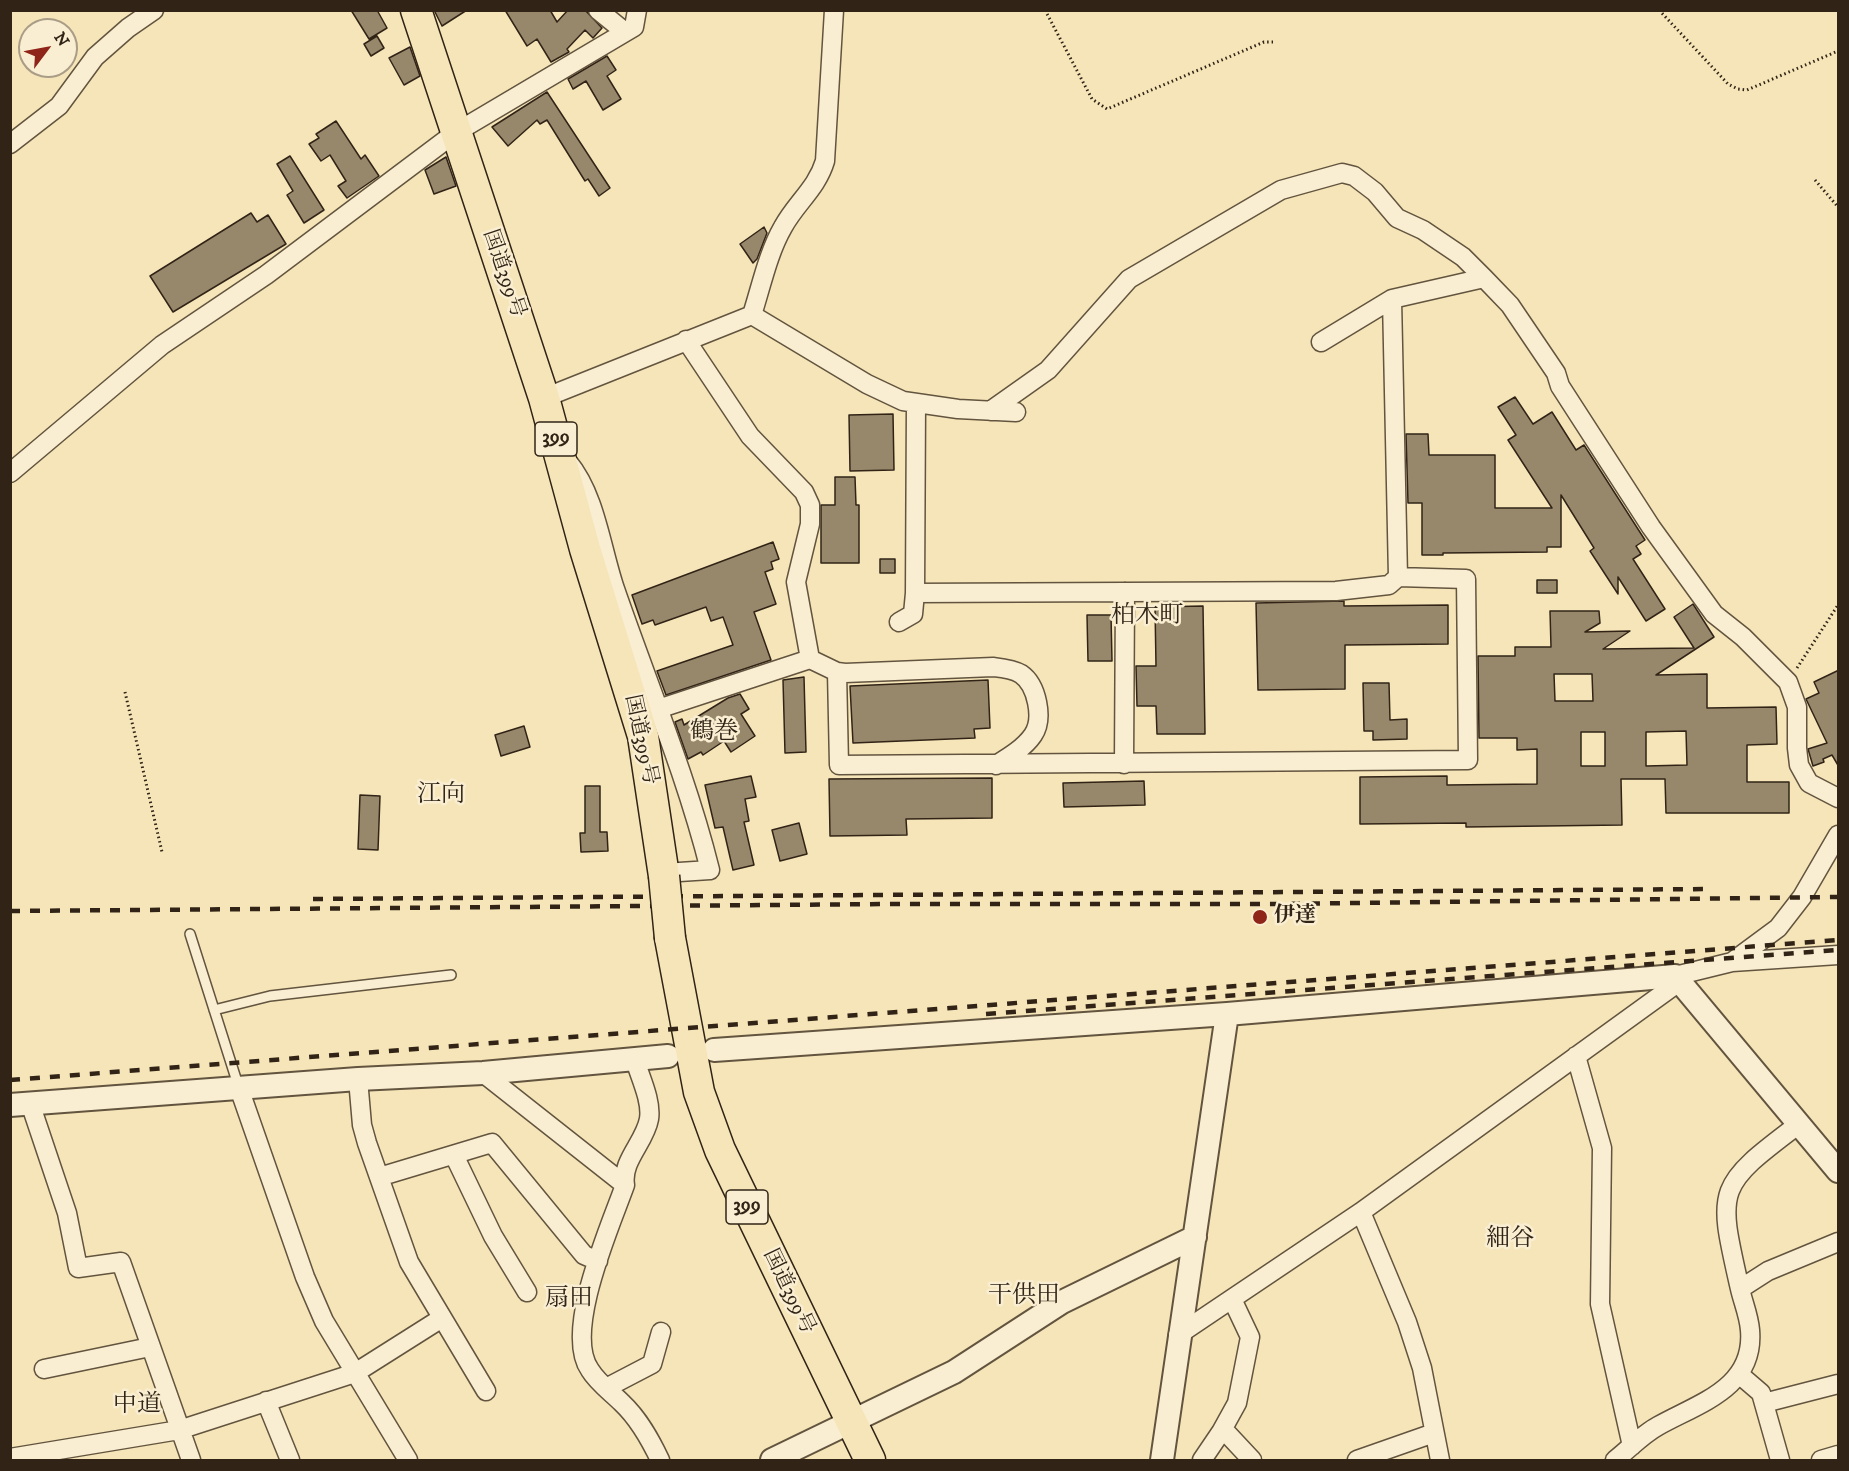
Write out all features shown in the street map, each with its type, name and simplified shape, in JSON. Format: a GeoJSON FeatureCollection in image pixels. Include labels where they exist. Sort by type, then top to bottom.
{"type":"FeatureCollection","features":[{"type":"Feature","properties":{"kind":"highway","name":"国道399号"},"geometry":{"type":"LineString","coordinates":[[416,10],[544,398],[585,549],[643,736],[664,875],[670,938],[699,1092],[720,1150],[870,1461]]}},
{"type":"Feature","properties":{"kind":"street"},"geometry":{"type":"LineString","coordinates":[[10,144],[59,106],[95,57],[128,28],[154,10]]}},
{"type":"Feature","properties":{"kind":"street"},"geometry":{"type":"LineString","coordinates":[[598,10],[625,32]]}},
{"type":"Feature","properties":{"kind":"street"},"geometry":{"type":"LineString","coordinates":[[12,469],[162,345],[266,275],[455,133],[634,27],[637,10]]}},
{"type":"Feature","properties":{"kind":"street"},"geometry":{"type":"LineString","coordinates":[[544,398],[752,315],[782,230],[794,209],[818,181],[825,161],[834,10]]}},
{"type":"Feature","properties":{"kind":"street"},"geometry":{"type":"LineString","coordinates":[[990,411],[1048,369],[1129,279],[1281,190],[1306,185],[1342,173],[1354,176],[1375,192],[1397,218],[1423,230],[1463,258],[1510,305],[1556,373],[1560,386],[1652,527],[1714,614],[1743,638],[1788,682],[1797,707],[1799,765],[1809,783],[1839,798]]}},
{"type":"Feature","properties":{"kind":"street"},"geometry":{"type":"LineString","coordinates":[[1320,342],[1392,299],[1484,278]]}},
{"type":"Feature","properties":{"kind":"street"},"geometry":{"type":"LineString","coordinates":[[1392,299],[1398,577]]}},
{"type":"Feature","properties":{"kind":"street"},"geometry":{"type":"LineString","coordinates":[[752,315],[867,384],[903,401],[1016,412]]}},
{"type":"Feature","properties":{"kind":"street"},"geometry":{"type":"LineString","coordinates":[[686,340],[750,436],[804,492],[810,505],[810,524],[796,582],[810,659]]}},
{"type":"Feature","properties":{"kind":"street"},"geometry":{"type":"LineString","coordinates":[[899,622],[913,614],[915,592],[916,403]]}},
{"type":"Feature","properties":{"kind":"street"},"geometry":{"type":"LineString","coordinates":[[559,451],[581,478],[615,587],[699,825],[710,870],[664,875]]}},
{"type":"Feature","properties":{"kind":"street"},"geometry":{"type":"LineString","coordinates":[[837,672],[839,765],[1468,760],[1466,579],[1398,577],[1389,585],[1336,591],[915,592]]}},
{"type":"Feature","properties":{"kind":"street"},"geometry":{"type":"LineString","coordinates":[[1124,764],[1125,592]]}},
{"type":"Feature","properties":{"kind":"street"},"geometry":{"type":"LineString","coordinates":[[658,709],[810,659],[837,672],[993,667],[1022,674],[1035,695],[1039,716],[1037,728],[1023,747],[995,765]]}},
{"type":"Feature","properties":{"kind":"street"},"geometry":{"type":"LineString","coordinates":[[1732,962],[1778,928],[1802,897],[1839,835]]}},
{"type":"Feature","properties":{"kind":"street"},"geometry":{"type":"LineString","coordinates":[[714,1050],[1227,1014],[1677,979],[1732,962],[1839,956]]}},
{"type":"Feature","properties":{"kind":"street"},"geometry":{"type":"LineString","coordinates":[[1178,1335],[1361,1212],[1677,979]]}},
{"type":"Feature","properties":{"kind":"street"},"geometry":{"type":"LineString","coordinates":[[1677,979],[1839,1172]]}},
{"type":"Feature","properties":{"kind":"street"},"geometry":{"type":"LineString","coordinates":[[1162,1461],[1178,1335],[1195,1237],[1227,1014]]}},
{"type":"Feature","properties":{"kind":"street"},"geometry":{"type":"LineString","coordinates":[[191,1461],[178,1430],[121,1262],[78,1268],[67,1214],[20,1104],[358,1078],[483,1073],[668,1056]]}},
{"type":"Feature","properties":{"kind":"street"},"geometry":{"type":"LineString","coordinates":[[1575,1056],[1602,1148],[1600,1304],[1632,1446]]}},
{"type":"Feature","properties":{"kind":"street"},"geometry":{"type":"LineString","coordinates":[[635,1060],[647,1101],[649,1122],[623,1174],[625,1185],[598,1261],[581,1324],[580,1344],[590,1371],[638,1420],[650,1438],[660,1461]]}},
{"type":"Feature","properties":{"kind":"street"},"geometry":{"type":"LineString","coordinates":[[483,1073],[625,1185]]}},
{"type":"Feature","properties":{"kind":"street"},"geometry":{"type":"LineString","coordinates":[[358,1078],[362,1125],[409,1262],[486,1391]]}},
{"type":"Feature","properties":{"kind":"street"},"geometry":{"type":"LineString","coordinates":[[239,1088],[310,1288],[324,1321],[408,1461]]}},
{"type":"Feature","properties":{"kind":"street"},"geometry":{"type":"LineString","coordinates":[[1615,1461],[1656,1427],[1719,1393],[1740,1375],[1748,1354],[1750,1330],[1726,1225],[1726,1201],[1733,1180],[1748,1162],[1798,1124]]}},
{"type":"Feature","properties":{"kind":"street"},"geometry":{"type":"LineString","coordinates":[[379,1177],[492,1143],[584,1255],[598,1261]]}},
{"type":"Feature","properties":{"kind":"street"},"geometry":{"type":"LineString","coordinates":[[454,1155],[493,1236],[527,1292]]}},
{"type":"Feature","properties":{"kind":"street"},"geometry":{"type":"LineString","coordinates":[[1361,1212],[1407,1322],[1422,1368],[1440,1461]]}},
{"type":"Feature","properties":{"kind":"street"},"geometry":{"type":"LineString","coordinates":[[772,1461],[954,1372],[1062,1302],[1195,1237]]}},
{"type":"Feature","properties":{"kind":"street"},"geometry":{"type":"LineString","coordinates":[[1740,1289],[1768,1271],[1839,1242]]}},
{"type":"Feature","properties":{"kind":"street"},"geometry":{"type":"LineString","coordinates":[[1203,1461],[1237,1403],[1250,1337],[1232,1299]]}},
{"type":"Feature","properties":{"kind":"street"},"geometry":{"type":"LineString","coordinates":[[11,1460],[102,1452],[355,1373],[442,1318]]}},
{"type":"Feature","properties":{"kind":"street"},"geometry":{"type":"LineString","coordinates":[[606,1388],[652,1364],[661,1332]]}},
{"type":"Feature","properties":{"kind":"street"},"geometry":{"type":"LineString","coordinates":[[44,1369],[150,1347]]}},
{"type":"Feature","properties":{"kind":"street"},"geometry":{"type":"LineString","coordinates":[[1740,1375],[1761,1393],[1780,1461]]}},
{"type":"Feature","properties":{"kind":"street"},"geometry":{"type":"LineString","coordinates":[[1764,1403],[1839,1384]]}},
{"type":"Feature","properties":{"kind":"street"},"geometry":{"type":"LineString","coordinates":[[266,1401],[290,1461]]}},
{"type":"Feature","properties":{"kind":"street"},"geometry":{"type":"LineString","coordinates":[[1221,1432],[1223,1429],[1252,1461]]}},
{"type":"Feature","properties":{"kind":"street"},"geometry":{"type":"LineString","coordinates":[[1357,1461],[1434,1433]]}},
{"type":"Feature","properties":{"kind":"street"},"geometry":{"type":"LineString","coordinates":[[1821,1461],[1839,1455]]}},
{"type":"Feature","properties":{"kind":"lane"},"geometry":{"type":"LineString","coordinates":[[190,934],[239,1088]]}},
{"type":"Feature","properties":{"kind":"lane"},"geometry":{"type":"LineString","coordinates":[[214,1010],[270,996],[451,975]]}},
{"type":"Feature","properties":{"kind":"path"},"geometry":{"type":"LineString","coordinates":[[1045,10],[1092,99],[1107,109],[1264,42],[1273,42]]}},
{"type":"Feature","properties":{"kind":"path"},"geometry":{"type":"LineString","coordinates":[[1659,10],[1728,84],[1738,89],[1747,90],[1839,51]]}},
{"type":"Feature","properties":{"kind":"path"},"geometry":{"type":"LineString","coordinates":[[1815,180],[1839,207]]}},
{"type":"Feature","properties":{"kind":"path"},"geometry":{"type":"LineString","coordinates":[[1788,682],[1816,635],[1839,605]]}},
{"type":"Feature","properties":{"kind":"path"},"geometry":{"type":"LineString","coordinates":[[125,692],[162,852]]}},
{"type":"Feature","properties":{"kind":"building"},"geometry":{"type":"Polygon","coordinates":[[[351,10],[377,10],[387,28],[369,39],[351,10]]]}},
{"type":"Feature","properties":{"kind":"building"},"geometry":{"type":"Polygon","coordinates":[[[434,10],[467,10],[442,26],[434,10]]]}},
{"type":"Feature","properties":{"kind":"building"},"geometry":{"type":"Polygon","coordinates":[[[505,10],[550,10],[557,22],[568,10],[585,10],[602,28],[593,38],[585,30],[567,49],[569,52],[551,62],[537,39],[527,46],[505,10]]]}},
{"type":"Feature","properties":{"kind":"building"},"geometry":{"type":"Polygon","coordinates":[[[377,36],[384,48],[371,56],[364,44],[377,36]]]}},
{"type":"Feature","properties":{"kind":"building"},"geometry":{"type":"Polygon","coordinates":[[[410,47],[420,76],[404,85],[389,58],[410,47]]]}},
{"type":"Feature","properties":{"kind":"building"},"geometry":{"type":"Polygon","coordinates":[[[607,56],[616,70],[607,76],[621,99],[603,110],[586,81],[573,89],[568,79],[607,56]]]}},
{"type":"Feature","properties":{"kind":"building"},"geometry":{"type":"Polygon","coordinates":[[[547,92],[610,188],[599,196],[588,179],[585,181],[547,120],[540,124],[537,120],[508,146],[492,127],[547,92]]]}},
{"type":"Feature","properties":{"kind":"building"},"geometry":{"type":"Polygon","coordinates":[[[336,121],[361,159],[365,155],[379,176],[347,198],[338,186],[346,181],[330,155],[321,161],[309,144],[319,138],[316,134],[336,121]]]}},
{"type":"Feature","properties":{"kind":"building"},"geometry":{"type":"Polygon","coordinates":[[[290,156],[324,210],[304,223],[287,195],[293,191],[277,164],[290,156]]]}},
{"type":"Feature","properties":{"kind":"building"},"geometry":{"type":"Polygon","coordinates":[[[446,157],[456,186],[434,194],[425,170],[446,157]]]}},
{"type":"Feature","properties":{"kind":"building"},"geometry":{"type":"Polygon","coordinates":[[[251,213],[257,222],[268,215],[286,244],[173,312],[150,276],[251,213]]]}},
{"type":"Feature","properties":{"kind":"building"},"geometry":{"type":"Polygon","coordinates":[[[764,227],[767,233],[757,259],[753,263],[740,244],[764,227]]]}},
{"type":"Feature","properties":{"kind":"building"},"geometry":{"type":"Polygon","coordinates":[[[1515,397],[1533,424],[1552,412],[1576,450],[1584,445],[1645,540],[1636,546],[1641,554],[1633,559],[1665,609],[1646,621],[1618,577],[1618,594],[1590,551],[1594,548],[1561,495],[1561,547],[1547,547],[1547,552],[1422,555],[1422,503],[1408,503],[1406,434],[1428,434],[1429,455],[1495,455],[1495,508],[1552,508],[1508,440],[1516,435],[1498,407],[1515,397]]]}},
{"type":"Feature","properties":{"kind":"building"},"geometry":{"type":"Polygon","coordinates":[[[893,414],[894,470],[850,471],[849,415],[893,414]]]}},
{"type":"Feature","properties":{"kind":"building"},"geometry":{"type":"Polygon","coordinates":[[[835,477],[855,477],[856,505],[859,505],[859,563],[821,563],[821,505],[835,505],[835,477]]]}},
{"type":"Feature","properties":{"kind":"building"},"geometry":{"type":"Polygon","coordinates":[[[773,542],[779,559],[771,562],[773,569],[765,572],[776,604],[754,612],[771,660],[666,695],[657,671],[733,645],[723,617],[711,621],[706,607],[655,625],[653,620],[642,624],[632,595],[773,542]]]}},
{"type":"Feature","properties":{"kind":"building"},"geometry":{"type":"Polygon","coordinates":[[[880,559],[895,559],[895,573],[880,573],[880,559]]]}},
{"type":"Feature","properties":{"kind":"building"},"geometry":{"type":"Polygon","coordinates":[[[1537,580],[1557,580],[1557,593],[1537,593],[1537,580]]]}},
{"type":"Feature","properties":{"kind":"building"},"geometry":{"type":"Polygon","coordinates":[[[1344,601],[1344,606],[1448,605],[1448,644],[1345,645],[1345,689],[1258,690],[1256,603],[1344,601]]]}},
{"type":"Feature","properties":{"kind":"building"},"geometry":{"type":"Polygon","coordinates":[[[1693,604],[1714,637],[1656,675],[1707,674],[1707,708],[1776,707],[1777,744],[1747,745],[1747,782],[1789,782],[1789,813],[1666,813],[1665,779],[1621,779],[1622,825],[1466,827],[1466,823],[1360,824],[1360,777],[1447,776],[1447,785],[1537,784],[1537,749],[1517,750],[1517,738],[1479,738],[1478,656],[1515,656],[1515,647],[1551,647],[1550,611],[1599,611],[1600,623],[1585,632],[1630,631],[1603,649],[1694,648],[1674,617],[1693,604]],[[1554,674],[1555,701],[1593,701],[1592,674],[1554,674]],[[1686,731],[1646,732],[1646,766],[1687,765],[1686,731]],[[1581,732],[1581,766],[1605,766],[1605,732],[1581,732]]]}},
{"type":"Feature","properties":{"kind":"building"},"geometry":{"type":"Polygon","coordinates":[[[1203,606],[1205,734],[1157,734],[1156,706],[1137,706],[1136,666],[1156,666],[1155,607],[1203,606]]]}},
{"type":"Feature","properties":{"kind":"building"},"geometry":{"type":"Polygon","coordinates":[[[1087,615],[1111,615],[1112,661],[1088,661],[1087,615]]]}},
{"type":"Feature","properties":{"kind":"building"},"geometry":{"type":"Polygon","coordinates":[[[1839,670],[1839,767],[1832,755],[1823,759],[1824,762],[1813,766],[1808,749],[1827,743],[1806,699],[1819,693],[1814,682],[1839,670]]]}},
{"type":"Feature","properties":{"kind":"building"},"geometry":{"type":"Polygon","coordinates":[[[804,677],[806,752],[785,753],[783,680],[804,677]]]}},
{"type":"Feature","properties":{"kind":"building"},"geometry":{"type":"Polygon","coordinates":[[[988,680],[990,728],[974,729],[975,738],[853,743],[850,686],[988,680]]]}},
{"type":"Feature","properties":{"kind":"building"},"geometry":{"type":"Polygon","coordinates":[[[1363,683],[1389,683],[1390,720],[1407,719],[1407,739],[1373,740],[1373,731],[1364,731],[1363,683]]]}},
{"type":"Feature","properties":{"kind":"building"},"geometry":{"type":"Polygon","coordinates":[[[740,694],[749,709],[741,714],[755,736],[731,752],[724,741],[703,755],[701,752],[688,759],[675,722],[682,719],[684,725],[728,698],[740,694]]]}},
{"type":"Feature","properties":{"kind":"building"},"geometry":{"type":"Polygon","coordinates":[[[524,726],[530,747],[501,756],[495,735],[524,726]]]}},
{"type":"Feature","properties":{"kind":"building"},"geometry":{"type":"Polygon","coordinates":[[[751,776],[756,797],[745,799],[749,821],[744,822],[754,865],[733,870],[723,827],[715,828],[705,785],[751,776]]]}},
{"type":"Feature","properties":{"kind":"building"},"geometry":{"type":"Polygon","coordinates":[[[992,778],[992,818],[906,819],[907,835],[830,836],[829,779],[992,778]]]}},
{"type":"Feature","properties":{"kind":"building"},"geometry":{"type":"Polygon","coordinates":[[[1144,781],[1145,805],[1064,807],[1063,783],[1144,781]]]}},
{"type":"Feature","properties":{"kind":"building"},"geometry":{"type":"Polygon","coordinates":[[[585,786],[600,786],[600,832],[607,832],[608,851],[581,852],[580,833],[585,833],[585,786]]]}},
{"type":"Feature","properties":{"kind":"building"},"geometry":{"type":"Polygon","coordinates":[[[360,795],[380,796],[378,850],[358,849],[360,795]]]}},
{"type":"Feature","properties":{"kind":"building"},"geometry":{"type":"Polygon","coordinates":[[[799,823],[807,854],[780,861],[772,830],[799,823]]]}},
{"type":"Feature","properties":{"kind":"railway"},"geometry":{"type":"LineString","coordinates":[[313,899],[1711,889]]}},
{"type":"Feature","properties":{"kind":"railway"},"geometry":{"type":"LineString","coordinates":[[10,911],[895,904],[1279,904],[1838,897]]}},
{"type":"Feature","properties":{"kind":"railway"},"geometry":{"type":"LineString","coordinates":[[10,1080],[1838,940]]}},
{"type":"Feature","properties":{"kind":"railway"},"geometry":{"type":"LineString","coordinates":[[986,1014],[1838,950]]}},
{"type":"Feature","properties":{"kind":"place","name":"伊達"},"geometry":{"type":"Point","coordinates":[1260,917]}},
{"type":"Feature","properties":{"kind":"district","name":"柏木町"},"geometry":{"type":"Point","coordinates":[1147,617]}},
{"type":"Feature","properties":{"kind":"district","name":"鶴巻"},"geometry":{"type":"Point","coordinates":[714,733]}},
{"type":"Feature","properties":{"kind":"district","name":"江向"},"geometry":{"type":"Point","coordinates":[441,796]}},
{"type":"Feature","properties":{"kind":"district","name":"細谷"},"geometry":{"type":"Point","coordinates":[1510,1240]}},
{"type":"Feature","properties":{"kind":"district","name":"干供田"},"geometry":{"type":"Point","coordinates":[1024,1297]}},
{"type":"Feature","properties":{"kind":"district","name":"扇田"},"geometry":{"type":"Point","coordinates":[569,1300]}},
{"type":"Feature","properties":{"kind":"district","name":"中道"},"geometry":{"type":"Point","coordinates":[137,1406]}}]}
